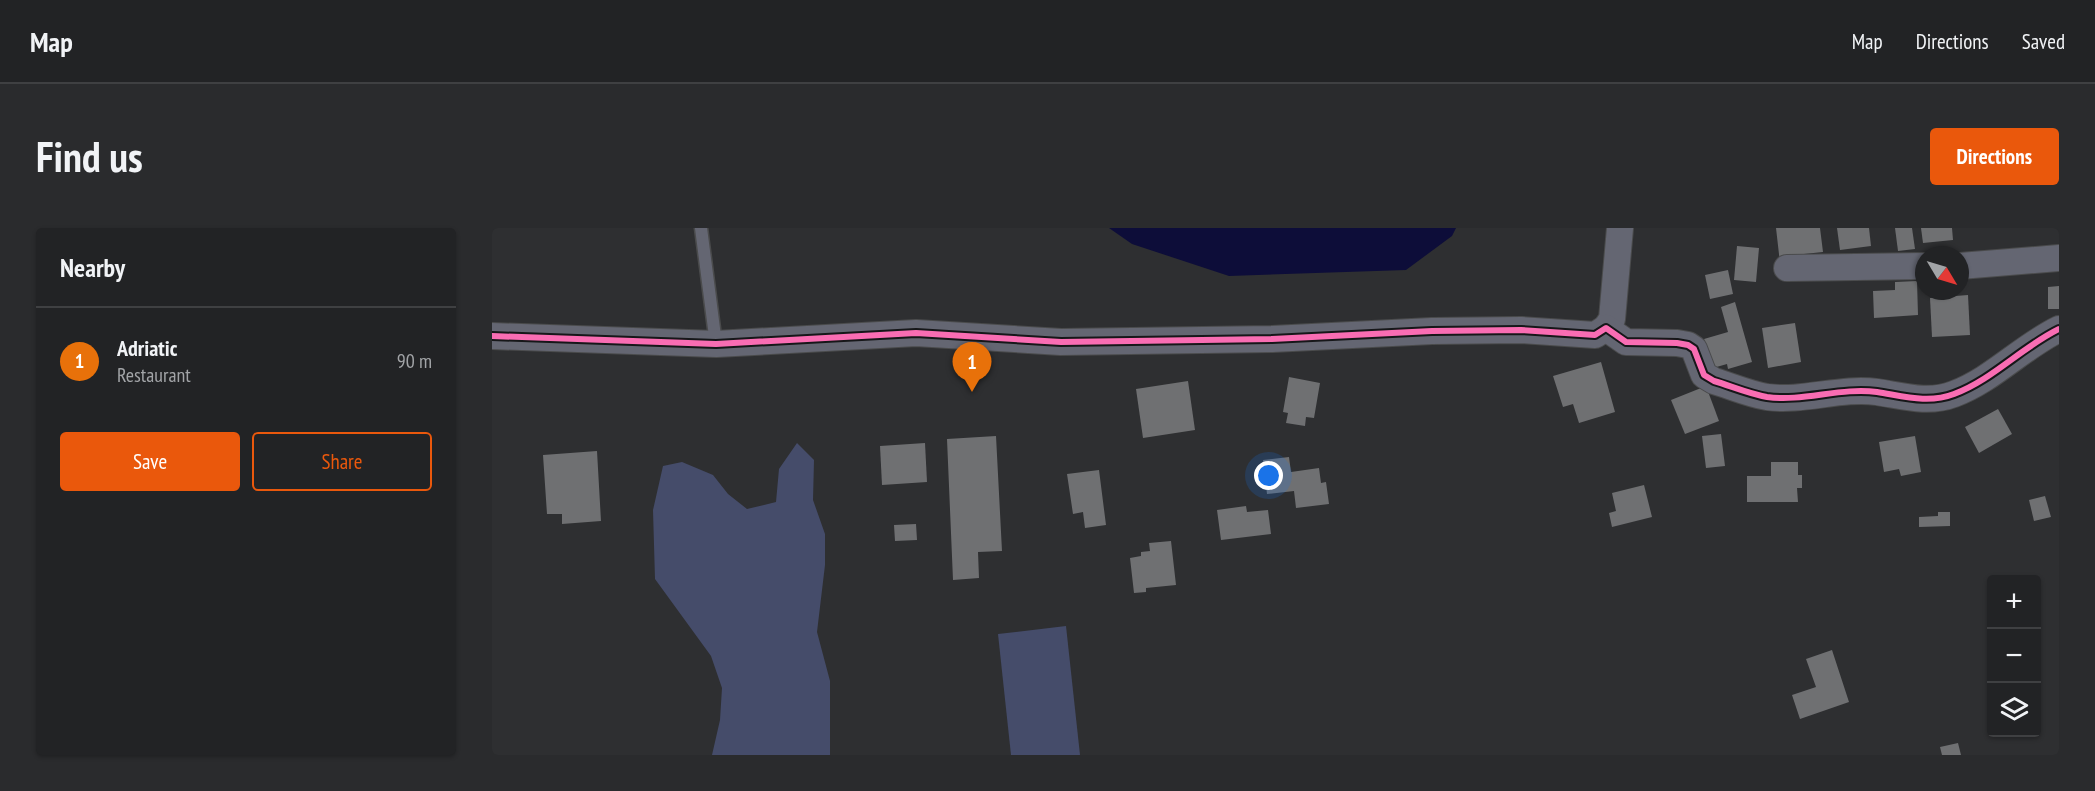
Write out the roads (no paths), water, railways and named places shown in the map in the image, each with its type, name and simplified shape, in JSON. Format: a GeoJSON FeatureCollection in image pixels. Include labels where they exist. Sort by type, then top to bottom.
{"type":"FeatureCollection","features":[{"type":"Feature","properties":{"kind":"street"},"geometry":{"type":"LineString","coordinates":[[492,336],[716,344],[916,333],[1061,342],[1272,339],[1432,331],[1521,330],[1595,335],[1606,328],[1612,319],[1620,228]]}},
{"type":"Feature","properties":{"kind":"street"},"geometry":{"type":"LineString","coordinates":[[1969,265],[2059,258]]}},
{"type":"Feature","properties":{"kind":"street"},"geometry":{"type":"LineString","coordinates":[[1787,268],[1915,266]]}},
{"type":"Feature","properties":{"kind":"street"},"geometry":{"type":"LineString","coordinates":[[1606,328],[1626,342],[1688,345],[1694,349],[1704,375],[1714,381],[1765,397],[1784,398],[1875,392],[1922,400],[1938,399],[1956,393],[1995,371],[2038,339],[2059,329]]}},
{"type":"Feature","properties":{"kind":"lane"},"geometry":{"type":"LineString","coordinates":[[701,228],[716,344]]}},
{"type":"Feature","properties":{"kind":"place","name":"Adriatic"},"geometry":{"type":"Point","coordinates":[972,392]}}]}
